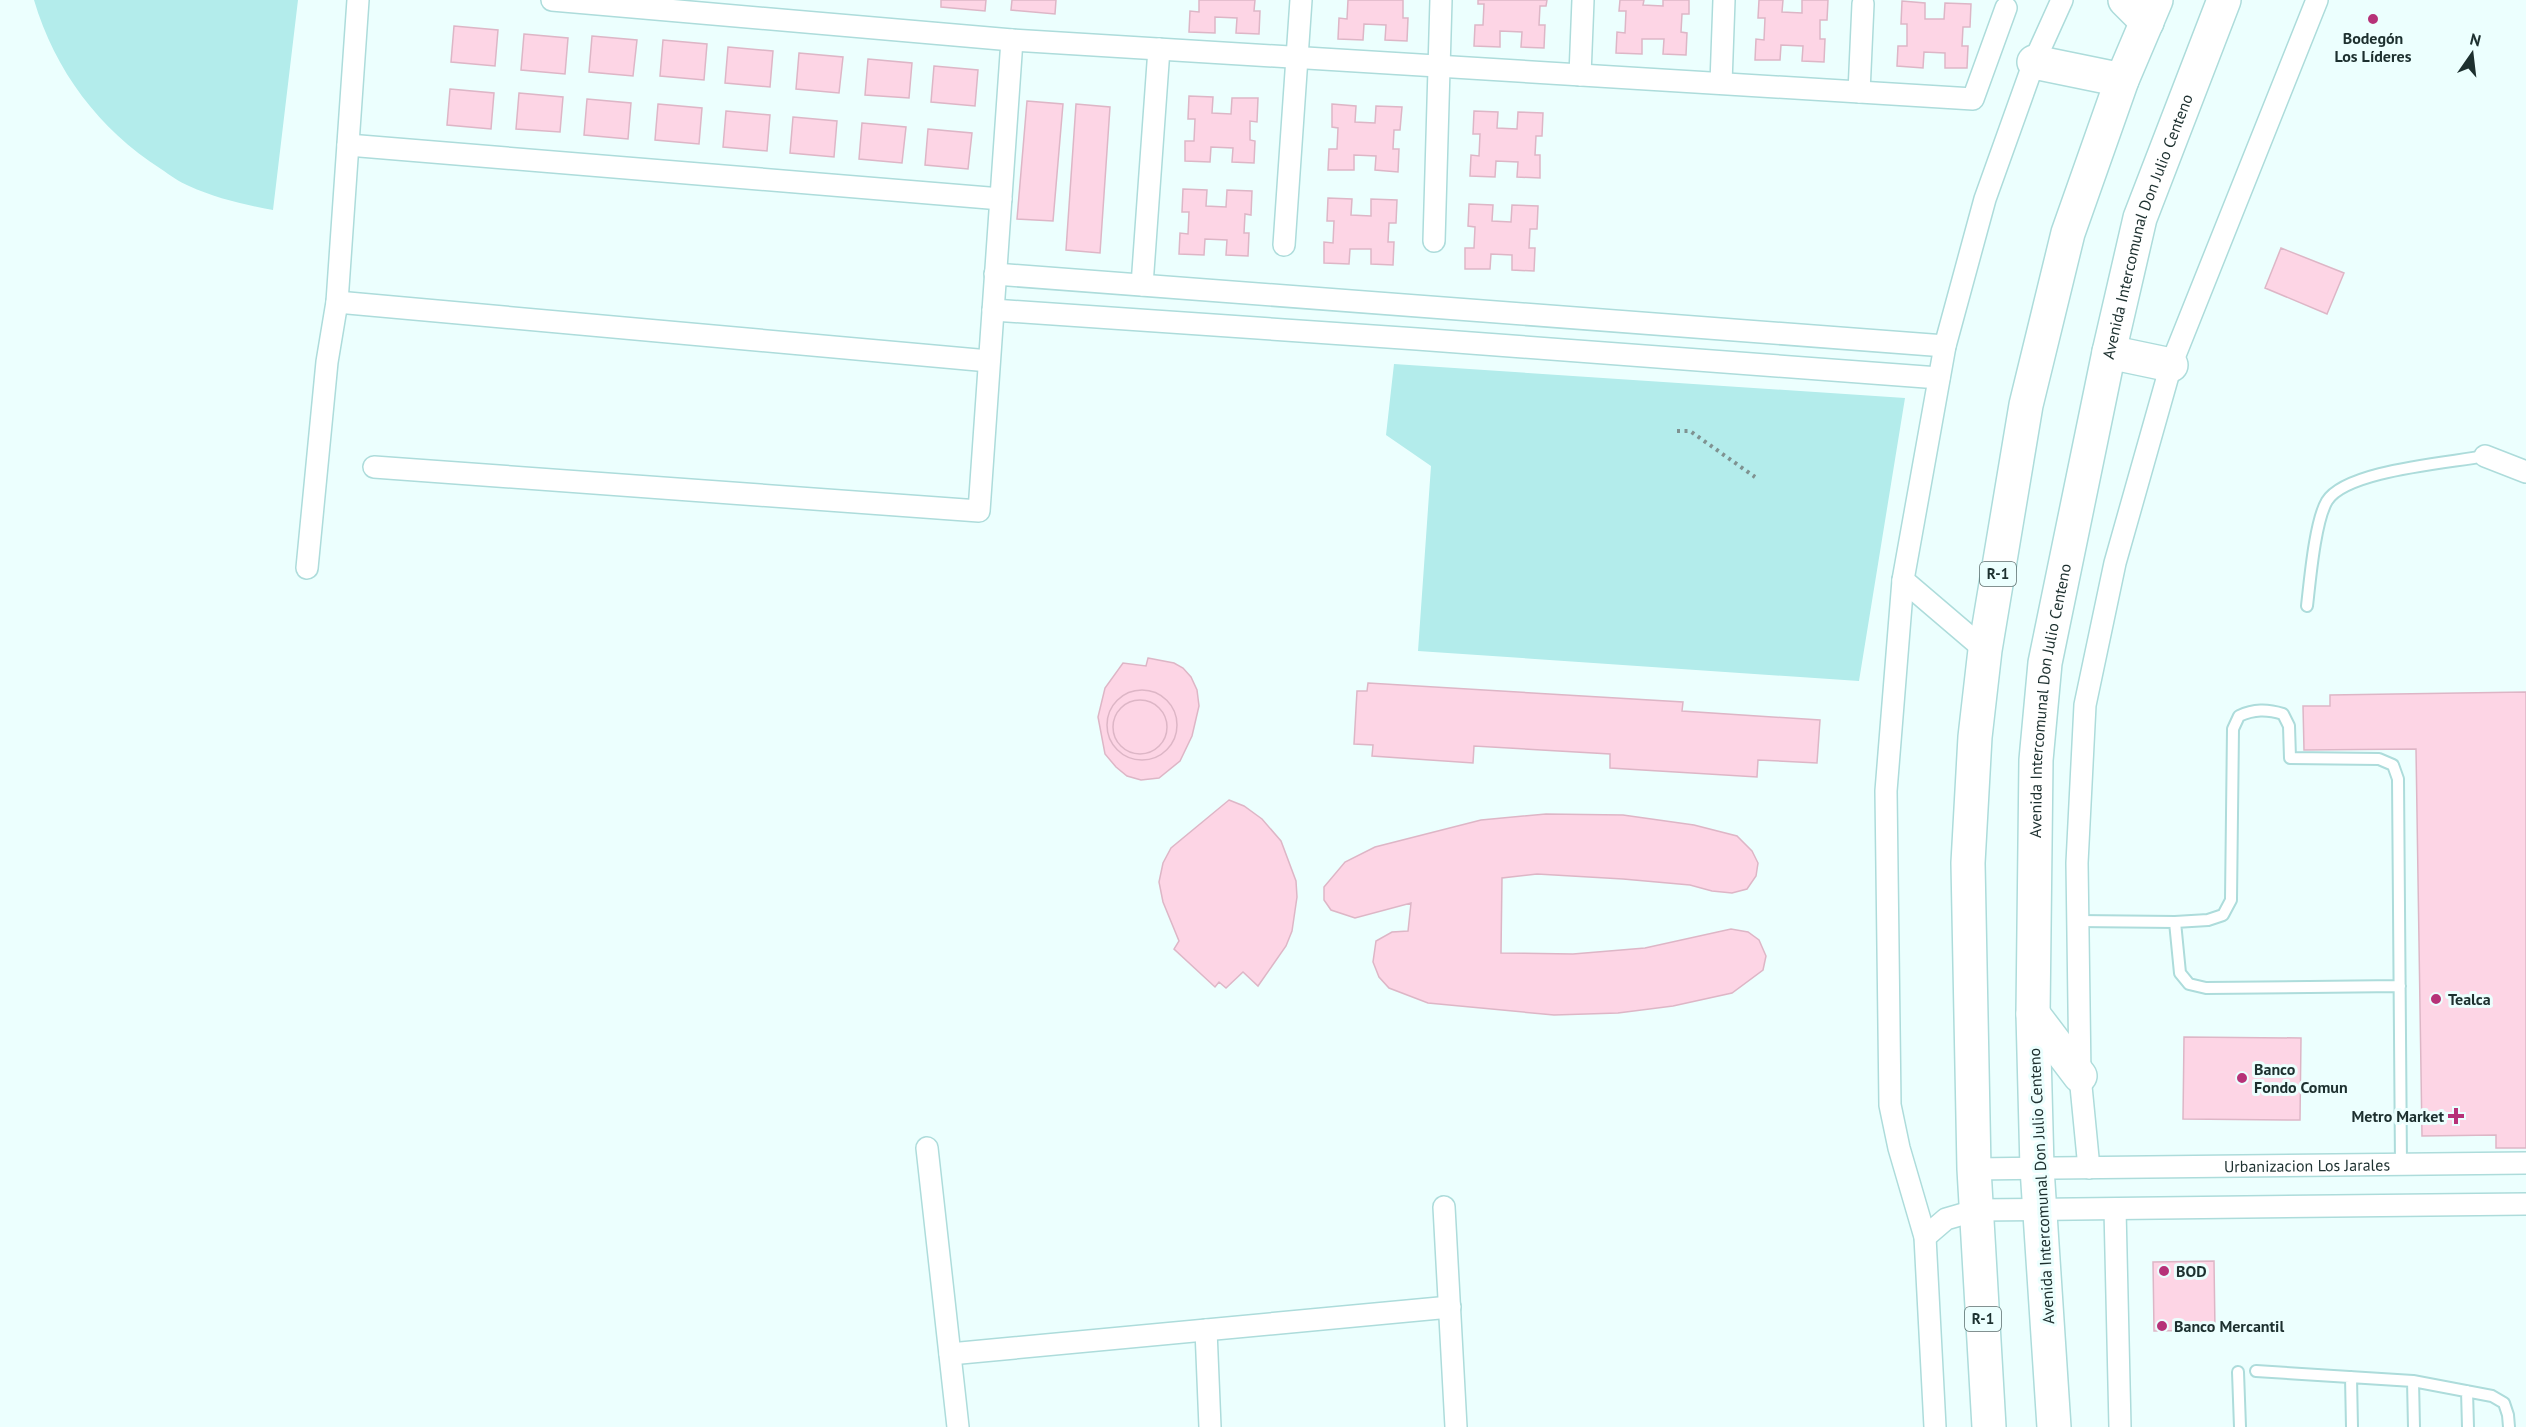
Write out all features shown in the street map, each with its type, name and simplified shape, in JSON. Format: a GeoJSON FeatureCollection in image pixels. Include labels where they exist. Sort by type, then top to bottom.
{"type":"FeatureCollection","features":[{"type":"Feature","properties":{"kind":"main road","name":"Avenida Intercomunal Don Julio Centeno"},"geometry":{"type":"LineString","coordinates":[[2054,1427],[2037,1168],[2033,1014],[2036,760],[2045,663],[2109,352],[2140,218],[2224,0]]}},
{"type":"Feature","properties":{"kind":"main road","name":"R-1"},"geometry":{"type":"LineString","coordinates":[[1989,1427],[1974,1169],[1968,863],[1975,737],[1985,650],[2026,405],[2068,234],[2122,80],[2143,7]]}},
{"type":"Feature","properties":{"kind":"main road"},"geometry":{"type":"LineString","coordinates":[[2034,62],[2122,80]]}},
{"type":"Feature","properties":{"kind":"main road"},"geometry":{"type":"LineString","coordinates":[[2109,352],[2171,365]]}},
{"type":"Feature","properties":{"kind":"main road"},"geometry":{"type":"LineString","coordinates":[[2033,1014],[2080,1076]]}},
{"type":"Feature","properties":{"kind":"street"},"geometry":{"type":"LineString","coordinates":[[308,568],[327,362],[337,302],[358,0]]}},
{"type":"Feature","properties":{"kind":"street"},"geometry":{"type":"LineString","coordinates":[[552,0],[1012,40],[1973,99],[2006,8]]}},
{"type":"Feature","properties":{"kind":"street"},"geometry":{"type":"LineString","coordinates":[[1284,245],[1301,0]]}},
{"type":"Feature","properties":{"kind":"street"},"geometry":{"type":"LineString","coordinates":[[1434,241],[1441,0]]}},
{"type":"Feature","properties":{"kind":"street"},"geometry":{"type":"LineString","coordinates":[[1580,75],[1583,0]]}},
{"type":"Feature","properties":{"kind":"street"},"geometry":{"type":"LineString","coordinates":[[1721,83],[1724,0]]}},
{"type":"Feature","properties":{"kind":"street"},"geometry":{"type":"LineString","coordinates":[[1935,1427],[1925,1237],[1899,1148],[1890,1105],[1886,791],[1903,580],[1945,346],[1985,199],[2034,62],[2062,0]]}},
{"type":"Feature","properties":{"kind":"street","name":"Avenida Intercomunal Don Julio Centeno"},"geometry":{"type":"LineString","coordinates":[[2089,1168],[2080,1076],[2078,921],[2078,863],[2085,705],[2115,563],[2171,365],[2317,0]]}},
{"type":"Feature","properties":{"kind":"street"},"geometry":{"type":"LineString","coordinates":[[1859,92],[1863,4]]}},
{"type":"Feature","properties":{"kind":"street"},"geometry":{"type":"LineString","coordinates":[[374,467],[978,511],[1012,40]]}},
{"type":"Feature","properties":{"kind":"street"},"geometry":{"type":"LineString","coordinates":[[1142,285],[1159,49]]}},
{"type":"Feature","properties":{"kind":"street"},"geometry":{"type":"LineString","coordinates":[[348,145],[1000,199]]}},
{"type":"Feature","properties":{"kind":"street"},"geometry":{"type":"LineString","coordinates":[[995,274],[1945,346]]}},
{"type":"Feature","properties":{"kind":"street"},"geometry":{"type":"LineString","coordinates":[[337,302],[989,361]]}},
{"type":"Feature","properties":{"kind":"street"},"geometry":{"type":"LineString","coordinates":[[1417,339],[1419,306]]}},
{"type":"Feature","properties":{"kind":"street"},"geometry":{"type":"LineString","coordinates":[[993,310],[1939,378]]}},
{"type":"Feature","properties":{"kind":"street"},"geometry":{"type":"LineString","coordinates":[[2485,456],[2526,472]]}},
{"type":"Feature","properties":{"kind":"street"},"geometry":{"type":"LineString","coordinates":[[1903,580],[1985,650]]}},
{"type":"Feature","properties":{"kind":"street"},"geometry":{"type":"LineString","coordinates":[[927,1148],[958,1427]]}},
{"type":"Feature","properties":{"kind":"street","name":"Urbanizacion Los Jarales"},"geometry":{"type":"LineString","coordinates":[[1974,1169],[2526,1163]]}},
{"type":"Feature","properties":{"kind":"street"},"geometry":{"type":"LineString","coordinates":[[1925,1237],[1946,1219],[1977,1210],[2526,1204]]}},
{"type":"Feature","properties":{"kind":"street"},"geometry":{"type":"LineString","coordinates":[[1444,1207],[1455,1427]]}},
{"type":"Feature","properties":{"kind":"street"},"geometry":{"type":"LineString","coordinates":[[2115,1209],[2120,1427]]}},
{"type":"Feature","properties":{"kind":"street"},"geometry":{"type":"LineString","coordinates":[[950,1354],[1450,1307]]}},
{"type":"Feature","properties":{"kind":"street"},"geometry":{"type":"LineString","coordinates":[[1206,1330],[1210,1427]]}},
{"type":"Feature","properties":{"kind":"lane"},"geometry":{"type":"LineString","coordinates":[[2307,606],[2317,536],[2327,501],[2342,486],[2403,468],[2485,456]]}},
{"type":"Feature","properties":{"kind":"lane"},"geometry":{"type":"LineString","coordinates":[[2078,921],[2175,922],[2208,920],[2223,915],[2231,900],[2233,729],[2239,716],[2250,711],[2270,710],[2283,714],[2289,726],[2290,758],[2379,759],[2393,765],[2398,778],[2401,1165]]}},
{"type":"Feature","properties":{"kind":"lane"},"geometry":{"type":"LineString","coordinates":[[2175,922],[2180,973],[2189,984],[2206,988],[2400,986]]}},
{"type":"Feature","properties":{"kind":"lane"},"geometry":{"type":"LineString","coordinates":[[2256,1371],[2413,1381],[2492,1396],[2504,1402],[2509,1427]]}},
{"type":"Feature","properties":{"kind":"lane"},"geometry":{"type":"LineString","coordinates":[[2238,1372],[2240,1427]]}},
{"type":"Feature","properties":{"kind":"lane"},"geometry":{"type":"LineString","coordinates":[[2351,1377],[2352,1427]]}},
{"type":"Feature","properties":{"kind":"lane"},"geometry":{"type":"LineString","coordinates":[[2413,1381],[2414,1427]]}},
{"type":"Feature","properties":{"kind":"lane"},"geometry":{"type":"LineString","coordinates":[[2467,1391],[2468,1427]]}},
{"type":"Feature","properties":{"kind":"path"},"geometry":{"type":"LineString","coordinates":[[1677,431],[1690,431],[1755,477]]}},
{"type":"Feature","properties":{"kind":"shaded area"},"geometry":{"type":"Polygon","coordinates":[[[34,0],[298,0],[273,210],[220,198],[185,184],[118,136],[99,117],[67,74],[54,51],[34,0]]]}},
{"type":"Feature","properties":{"kind":"shaded area"},"geometry":{"type":"Polygon","coordinates":[[[1394,364],[1905,398],[1859,681],[1418,651],[1431,466],[1386,435],[1394,364]]]}},
{"type":"Feature","properties":{"kind":"building"},"geometry":{"type":"Polygon","coordinates":[[[941,0],[986,0],[985,11],[941,7],[941,0]]]}},
{"type":"Feature","properties":{"kind":"building"},"geometry":{"type":"Polygon","coordinates":[[[1012,0],[1056,0],[1055,14],[1011,10],[1012,0]]]}},
{"type":"Feature","properties":{"kind":"building"},"geometry":{"type":"Polygon","coordinates":[[[1199,0],[1255,0],[1254,11],[1260,11],[1259,34],[1236,33],[1237,18],[1215,17],[1215,33],[1189,32],[1190,11],[1199,12],[1199,0]]]}},
{"type":"Feature","properties":{"kind":"building"},"geometry":{"type":"Polygon","coordinates":[[[1348,0],[1403,0],[1403,18],[1408,18],[1407,41],[1385,40],[1386,25],[1364,24],[1363,40],[1338,39],[1339,18],[1347,19],[1348,0]]]}},
{"type":"Feature","properties":{"kind":"building"},"geometry":{"type":"Polygon","coordinates":[[[1478,0],[1547,0],[1546,6],[1540,6],[1539,25],[1545,25],[1544,48],[1521,47],[1522,32],[1500,31],[1500,47],[1474,46],[1475,25],[1483,25],[1484,4],[1478,4],[1478,0]]]}},
{"type":"Feature","properties":{"kind":"building"},"geometry":{"type":"Polygon","coordinates":[[[1620,0],[1644,0],[1643,5],[1663,6],[1663,0],[1689,0],[1689,14],[1682,14],[1681,32],[1687,33],[1686,55],[1663,54],[1664,39],[1642,39],[1642,54],[1616,53],[1617,32],[1625,33],[1626,11],[1619,11],[1620,0]]]}},
{"type":"Feature","properties":{"kind":"building"},"geometry":{"type":"Polygon","coordinates":[[[1759,0],[1783,0],[1782,12],[1802,13],[1802,0],[1828,0],[1827,20],[1820,20],[1820,39],[1825,39],[1824,62],[1802,61],[1803,46],[1781,45],[1780,60],[1755,60],[1756,39],[1764,40],[1765,18],[1758,18],[1759,0]]]}},
{"type":"Feature","properties":{"kind":"building"},"geometry":{"type":"Polygon","coordinates":[[[1902,1],[1925,3],[1925,19],[1944,19],[1945,3],[1971,4],[1970,27],[1963,27],[1962,46],[1968,46],[1967,68],[1945,68],[1945,53],[1924,52],[1923,68],[1897,66],[1898,46],[1907,46],[1907,24],[1901,24],[1902,1]]]}},
{"type":"Feature","properties":{"kind":"building"},"geometry":{"type":"Polygon","coordinates":[[[454,26],[498,30],[495,66],[451,62],[454,26]]]}},
{"type":"Feature","properties":{"kind":"building"},"geometry":{"type":"Polygon","coordinates":[[[524,34],[568,38],[565,74],[521,70],[524,34]]]}},
{"type":"Feature","properties":{"kind":"building"},"geometry":{"type":"Polygon","coordinates":[[[592,36],[637,40],[633,76],[589,72],[592,36]]]}},
{"type":"Feature","properties":{"kind":"building"},"geometry":{"type":"Polygon","coordinates":[[[663,40],[707,44],[704,80],[660,76],[663,40]]]}},
{"type":"Feature","properties":{"kind":"building"},"geometry":{"type":"Polygon","coordinates":[[[728,47],[773,51],[770,87],[725,83],[728,47]]]}},
{"type":"Feature","properties":{"kind":"building"},"geometry":{"type":"Polygon","coordinates":[[[799,53],[843,57],[839,93],[796,89],[799,53]]]}},
{"type":"Feature","properties":{"kind":"building"},"geometry":{"type":"Polygon","coordinates":[[[868,59],[912,63],[909,98],[865,95],[868,59]]]}},
{"type":"Feature","properties":{"kind":"building"},"geometry":{"type":"Polygon","coordinates":[[[934,66],[978,70],[975,106],[931,102],[934,66]]]}},
{"type":"Feature","properties":{"kind":"building"},"geometry":{"type":"Polygon","coordinates":[[[450,89],[494,93],[491,129],[447,125],[450,89]]]}},
{"type":"Feature","properties":{"kind":"building"},"geometry":{"type":"Polygon","coordinates":[[[519,93],[563,97],[560,132],[516,129],[519,93]]]}},
{"type":"Feature","properties":{"kind":"building"},"geometry":{"type":"Polygon","coordinates":[[[1189,96],[1213,97],[1212,113],[1231,114],[1232,98],[1258,98],[1257,122],[1250,121],[1250,140],[1255,141],[1254,163],[1232,162],[1233,148],[1211,147],[1210,162],[1185,161],[1185,141],[1194,141],[1195,119],[1188,119],[1189,96]]]}},
{"type":"Feature","properties":{"kind":"building"},"geometry":{"type":"Polygon","coordinates":[[[587,99],[631,103],[628,139],[584,135],[587,99]]]}},
{"type":"Feature","properties":{"kind":"building"},"geometry":{"type":"Polygon","coordinates":[[[1027,101],[1063,104],[1053,221],[1017,219],[1027,101]]]}},
{"type":"Feature","properties":{"kind":"building"},"geometry":{"type":"Polygon","coordinates":[[[658,104],[702,108],[699,144],[655,140],[658,104]]]}},
{"type":"Feature","properties":{"kind":"building"},"geometry":{"type":"Polygon","coordinates":[[[1076,104],[1110,107],[1100,253],[1066,250],[1076,104]]]}},
{"type":"Feature","properties":{"kind":"building"},"geometry":{"type":"Polygon","coordinates":[[[1332,104],[1356,106],[1355,122],[1375,123],[1376,106],[1402,107],[1400,130],[1394,130],[1393,149],[1399,149],[1398,172],[1375,170],[1376,156],[1354,155],[1354,170],[1328,170],[1329,149],[1337,149],[1338,128],[1332,127],[1332,104]]]}},
{"type":"Feature","properties":{"kind":"building"},"geometry":{"type":"Polygon","coordinates":[[[726,111],[770,115],[767,151],[723,147],[726,111]]]}},
{"type":"Feature","properties":{"kind":"building"},"geometry":{"type":"Polygon","coordinates":[[[1474,111],[1498,112],[1497,128],[1517,129],[1518,112],[1543,113],[1542,136],[1536,136],[1535,155],[1540,155],[1540,178],[1517,177],[1518,162],[1496,161],[1495,177],[1470,176],[1471,155],[1479,156],[1480,134],[1473,134],[1474,111]]]}},
{"type":"Feature","properties":{"kind":"building"},"geometry":{"type":"Polygon","coordinates":[[[793,117],[837,121],[834,157],[790,153],[793,117]]]}},
{"type":"Feature","properties":{"kind":"building"},"geometry":{"type":"Polygon","coordinates":[[[862,123],[906,127],[902,163],[859,159],[862,123]]]}},
{"type":"Feature","properties":{"kind":"building"},"geometry":{"type":"Polygon","coordinates":[[[928,129],[972,133],[968,169],[925,165],[928,129]]]}},
{"type":"Feature","properties":{"kind":"building"},"geometry":{"type":"Polygon","coordinates":[[[1183,189],[1207,190],[1206,206],[1226,207],[1227,190],[1252,191],[1251,215],[1245,214],[1244,233],[1249,233],[1248,256],[1226,255],[1227,240],[1205,239],[1204,255],[1179,254],[1180,233],[1188,234],[1189,212],[1182,212],[1183,189]]]}},
{"type":"Feature","properties":{"kind":"building"},"geometry":{"type":"Polygon","coordinates":[[[1328,198],[1352,199],[1351,215],[1371,216],[1371,199],[1397,200],[1396,223],[1389,223],[1388,242],[1394,242],[1393,265],[1371,264],[1371,249],[1350,249],[1349,264],[1324,263],[1324,242],[1333,243],[1334,221],[1327,221],[1328,198]]]}},
{"type":"Feature","properties":{"kind":"building"},"geometry":{"type":"Polygon","coordinates":[[[1469,204],[1493,205],[1492,221],[1511,222],[1512,205],[1538,206],[1537,229],[1530,229],[1529,248],[1535,248],[1534,271],[1512,270],[1512,255],[1491,254],[1490,269],[1465,269],[1465,248],[1474,248],[1475,227],[1468,226],[1469,204]]]}},
{"type":"Feature","properties":{"kind":"building"},"geometry":{"type":"Polygon","coordinates":[[[2281,248],[2344,273],[2327,314],[2265,288],[2281,248]]]}},
{"type":"Feature","properties":{"kind":"building"},"geometry":{"type":"Polygon","coordinates":[[[1148,658],[1174,663],[1183,668],[1191,677],[1197,690],[1199,706],[1192,736],[1180,761],[1159,778],[1141,780],[1127,776],[1105,754],[1098,717],[1105,688],[1123,663],[1146,666],[1148,658]]]}},
{"type":"Feature","properties":{"kind":"building"},"geometry":{"type":"Polygon","coordinates":[[[1368,683],[1683,702],[1682,711],[1820,720],[1817,763],[1758,760],[1757,777],[1610,768],[1610,754],[1474,746],[1473,763],[1372,756],[1373,745],[1354,744],[1357,691],[1367,691],[1368,683]]]}},
{"type":"Feature","properties":{"kind":"building"},"geometry":{"type":"Polygon","coordinates":[[[1142,690],[1155,693],[1167,700],[1174,712],[1177,725],[1174,738],[1167,750],[1155,757],[1142,760],[1129,757],[1117,750],[1110,738],[1107,725],[1110,712],[1117,700],[1129,693],[1142,690]]]}},
{"type":"Feature","properties":{"kind":"building"},"geometry":{"type":"Polygon","coordinates":[[[2526,692],[2526,1148],[2496,1148],[2496,1135],[2422,1136],[2416,749],[2304,750],[2303,706],[2330,706],[2330,695],[2526,692]]]}},
{"type":"Feature","properties":{"kind":"building"},"geometry":{"type":"Polygon","coordinates":[[[1140,700],[1150,702],[1159,708],[1165,717],[1167,727],[1165,737],[1159,746],[1150,752],[1140,754],[1130,752],[1121,746],[1115,737],[1113,727],[1115,717],[1121,708],[1130,702],[1140,700]]]}},
{"type":"Feature","properties":{"kind":"building"},"geometry":{"type":"Polygon","coordinates":[[[1229,800],[1244,806],[1262,819],[1281,841],[1296,881],[1297,897],[1292,931],[1286,946],[1258,986],[1243,972],[1226,988],[1219,982],[1215,987],[1174,949],[1179,941],[1163,902],[1159,882],[1163,863],[1171,848],[1229,800]]]}},
{"type":"Feature","properties":{"kind":"building"},"geometry":{"type":"Polygon","coordinates":[[[1546,814],[1623,815],[1694,825],[1737,836],[1752,851],[1758,863],[1756,876],[1747,889],[1732,893],[1690,885],[1623,879],[1537,874],[1502,878],[1501,953],[1573,954],[1645,948],[1731,929],[1748,932],[1759,940],[1766,956],[1763,970],[1732,993],[1673,1006],[1618,1013],[1554,1015],[1428,1003],[1389,988],[1379,977],[1373,962],[1376,941],[1392,932],[1408,931],[1411,903],[1355,918],[1331,910],[1324,900],[1324,887],[1345,862],[1375,847],[1481,820],[1546,814]]]}},
{"type":"Feature","properties":{"kind":"building","name":"Banco Fondo Comun"},"geometry":{"type":"Polygon","coordinates":[[[2184,1037],[2301,1038],[2300,1120],[2183,1119],[2184,1037]]]}},
{"type":"Feature","properties":{"kind":"building"},"geometry":{"type":"Polygon","coordinates":[[[2214,1261],[2215,1330],[2154,1331],[2153,1262],[2214,1261]]]}},
{"type":"Feature","properties":{"kind":"place","name":"Bodegón Los Líderes"},"geometry":{"type":"Point","coordinates":[2373,19]}},
{"type":"Feature","properties":{"kind":"place","name":"Tealca"},"geometry":{"type":"Point","coordinates":[2436,999]}},
{"type":"Feature","properties":{"kind":"place","name":"Banco Fondo Comun"},"geometry":{"type":"Point","coordinates":[2242,1078]}},
{"type":"Feature","properties":{"kind":"place","name":"Metro Market"},"geometry":{"type":"Point","coordinates":[2456,1116]}},
{"type":"Feature","properties":{"kind":"place","name":"BOD"},"geometry":{"type":"Point","coordinates":[2164,1271]}},
{"type":"Feature","properties":{"kind":"place","name":"Banco Mercantil"},"geometry":{"type":"Point","coordinates":[2162,1326]}}]}
